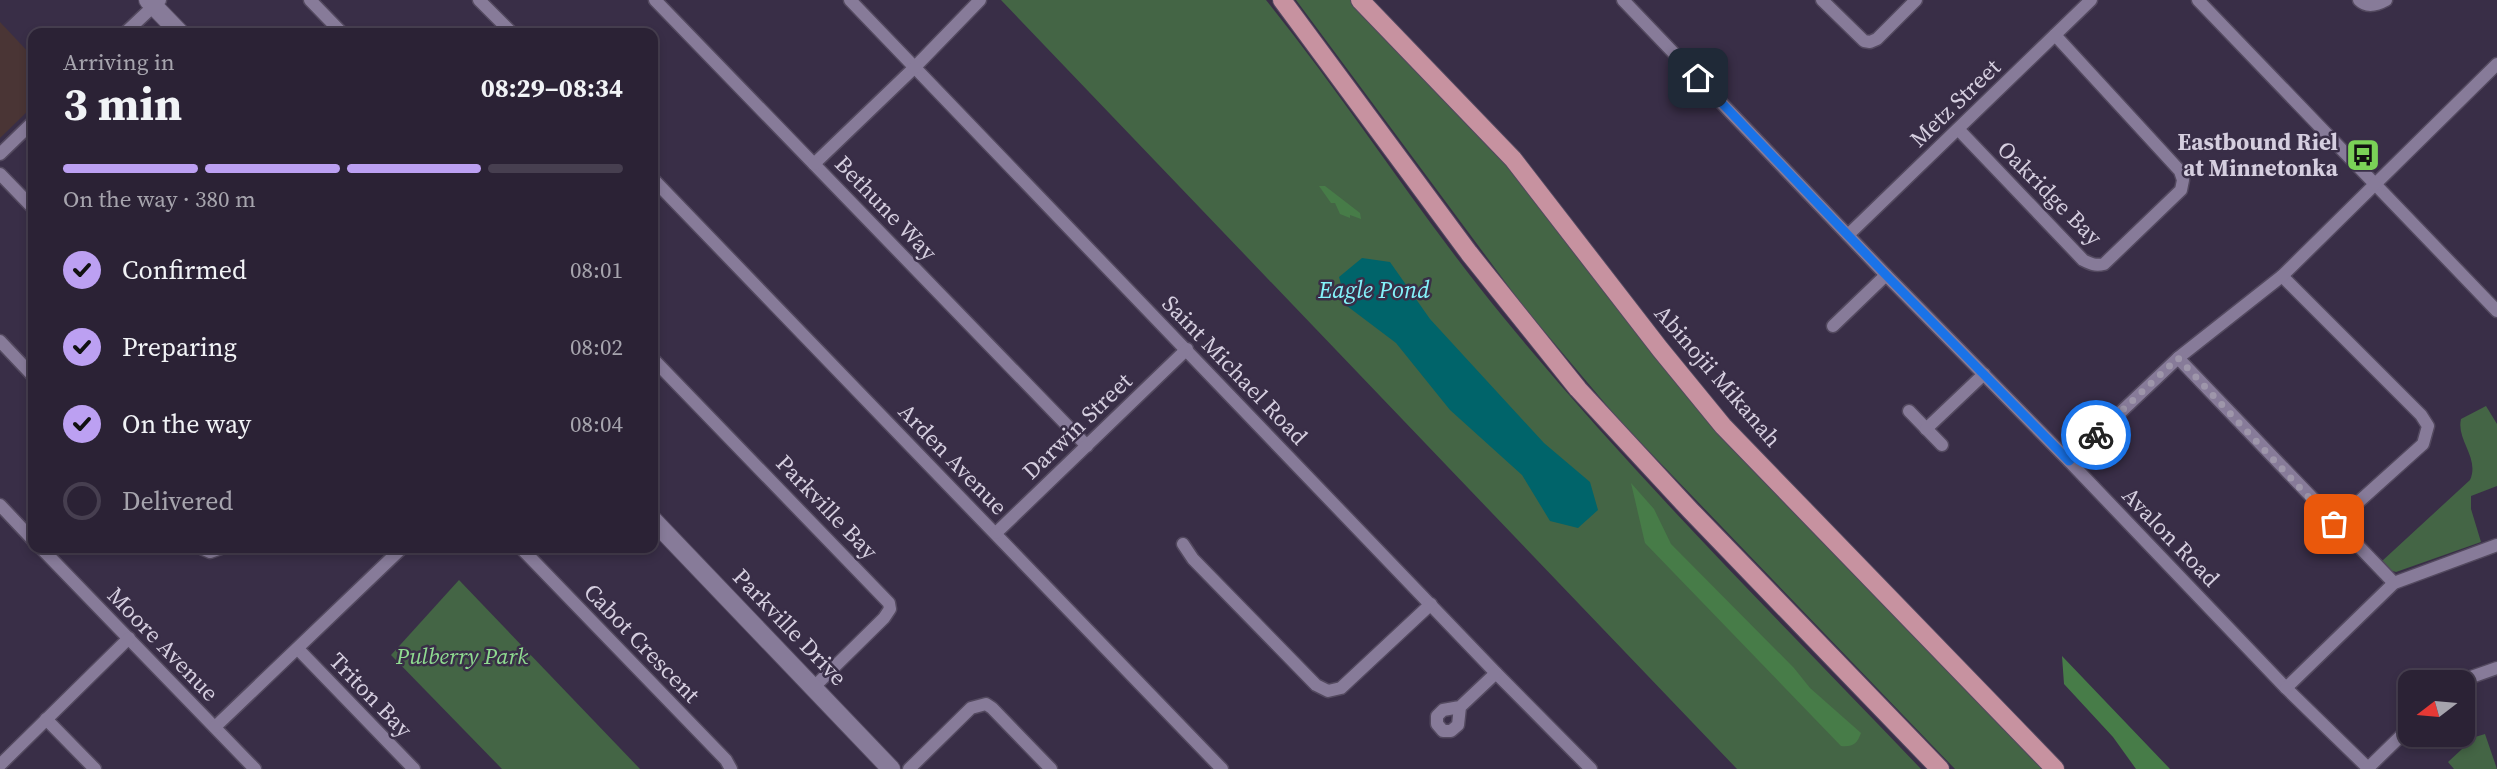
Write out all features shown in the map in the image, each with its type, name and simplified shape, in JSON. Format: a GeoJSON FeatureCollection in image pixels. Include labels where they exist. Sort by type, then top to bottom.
{"type":"FeatureCollection","features":[{"type":"Feature","properties":{"kind":"main road"},"geometry":{"type":"LineString","coordinates":[[1282,0],[1469,253],[1578,389],[1691,512],[1940,769]]}},
{"type":"Feature","properties":{"kind":"main road","name":"Abinojii Mikanah"},"geometry":{"type":"LineString","coordinates":[[1360,0],[1513,159],[1723,426],[2055,769]]}},
{"type":"Feature","properties":{"kind":"street"},"geometry":{"type":"LineString","coordinates":[[310,0],[337,28]]}},
{"type":"Feature","properties":{"kind":"street"},"geometry":{"type":"LineString","coordinates":[[479,0],[507,28]]}},
{"type":"Feature","properties":{"kind":"street","name":"Bethune Way"},"geometry":{"type":"LineString","coordinates":[[655,0],[1087,446]]}},
{"type":"Feature","properties":{"kind":"street","name":"Saint Michael Road"},"geometry":{"type":"LineString","coordinates":[[850,0],[1187,349],[1583,766]]}},
{"type":"Feature","properties":{"kind":"street"},"geometry":{"type":"LineString","coordinates":[[814,163],[914,68],[980,0]]}},
{"type":"Feature","properties":{"kind":"street","name":"Avalon Road"},"geometry":{"type":"LineString","coordinates":[[1623,0],[2286,688],[2368,769]]}},
{"type":"Feature","properties":{"kind":"street"},"geometry":{"type":"LineString","coordinates":[[1822,0],[1864,41],[1870,42],[1877,39],[1916,0]]}},
{"type":"Feature","properties":{"kind":"street","name":"Metz Street"},"geometry":{"type":"LineString","coordinates":[[1848,235],[2091,0]]}},
{"type":"Feature","properties":{"kind":"street"},"geometry":{"type":"LineString","coordinates":[[2198,0],[2497,311]]}},
{"type":"Feature","properties":{"kind":"street"},"geometry":{"type":"LineString","coordinates":[[2359,0],[2370,6],[2386,0]]}},
{"type":"Feature","properties":{"kind":"street"},"geometry":{"type":"LineString","coordinates":[[130,28],[154,2],[176,28]]}},
{"type":"Feature","properties":{"kind":"street","name":"Oakridge Bay"},"geometry":{"type":"LineString","coordinates":[[1958,129],[2083,260],[2097,266],[2104,264],[2181,190],[2183,180],[2180,171],[2054,35]]}},
{"type":"Feature","properties":{"kind":"street"},"geometry":{"type":"LineString","coordinates":[[2069,461],[2178,358],[2282,276],[2497,64]]}},
{"type":"Feature","properties":{"kind":"street"},"geometry":{"type":"LineString","coordinates":[[0,154],[28,127]]}},
{"type":"Feature","properties":{"kind":"street"},"geometry":{"type":"LineString","coordinates":[[0,174],[28,203]]}},
{"type":"Feature","properties":{"kind":"street","name":"Arden Avenue"},"geometry":{"type":"LineString","coordinates":[[658,184],[1222,769]]}},
{"type":"Feature","properties":{"kind":"street"},"geometry":{"type":"LineString","coordinates":[[1833,326],[1886,275]]}},
{"type":"Feature","properties":{"kind":"street"},"geometry":{"type":"LineString","coordinates":[[2282,276],[2421,415],[2428,426],[2423,444],[2334,524]]}},
{"type":"Feature","properties":{"kind":"street"},"geometry":{"type":"LineString","coordinates":[[0,341],[28,371]]}},
{"type":"Feature","properties":{"kind":"street","name":"Darwin Street"},"geometry":{"type":"LineString","coordinates":[[996,533],[1187,349]]}},
{"type":"Feature","properties":{"kind":"street"},"geometry":{"type":"LineString","coordinates":[[2178,358],[2334,524],[2394,583]]}},
{"type":"Feature","properties":{"kind":"street","name":"Parkville Bay"},"geometry":{"type":"LineString","coordinates":[[658,364],[889,603],[890,609],[884,618],[814,687]]}},
{"type":"Feature","properties":{"kind":"street"},"geometry":{"type":"LineString","coordinates":[[1926,429],[1984,374]]}},
{"type":"Feature","properties":{"kind":"street"},"geometry":{"type":"LineString","coordinates":[[1909,411],[1942,445]]}},
{"type":"Feature","properties":{"kind":"street"},"geometry":{"type":"LineString","coordinates":[[0,505],[28,535]]}},
{"type":"Feature","properties":{"kind":"street","name":"Parkville Drive"},"geometry":{"type":"LineString","coordinates":[[658,525],[891,769]]}},
{"type":"Feature","properties":{"kind":"street"},"geometry":{"type":"LineString","coordinates":[[1183,544],[1193,559],[1316,685],[1328,691],[1341,688],[1431,604]]}},
{"type":"Feature","properties":{"kind":"street"},"geometry":{"type":"LineString","coordinates":[[2286,688],[2394,583],[2497,545]]}},
{"type":"Feature","properties":{"kind":"street","name":"Moore Avenue"},"geometry":{"type":"LineString","coordinates":[[46,553],[255,769]]}},
{"type":"Feature","properties":{"kind":"street"},"geometry":{"type":"LineString","coordinates":[[215,727],[397,553]]}},
{"type":"Feature","properties":{"kind":"street","name":"Cabot Crescent"},"geometry":{"type":"LineString","coordinates":[[526,553],[718,751],[731,769]]}},
{"type":"Feature","properties":{"kind":"street"},"geometry":{"type":"LineString","coordinates":[[0,765],[130,638]]}},
{"type":"Feature","properties":{"kind":"street","name":"Triton Bay"},"geometry":{"type":"LineString","coordinates":[[298,649],[414,769]]}},
{"type":"Feature","properties":{"kind":"street"},"geometry":{"type":"LineString","coordinates":[[2475,676],[2497,668]]}},
{"type":"Feature","properties":{"kind":"street"},"geometry":{"type":"LineString","coordinates":[[1460,707],[1496,673]]}},
{"type":"Feature","properties":{"kind":"street"},"geometry":{"type":"LineString","coordinates":[[909,769],[971,708],[986,704],[1051,769]]}},
{"type":"Feature","properties":{"kind":"street"},"geometry":{"type":"LineString","coordinates":[[46,719],[95,769]]}},
{"type":"Feature","properties":{"kind":"street"},"geometry":{"type":"LineString","coordinates":[[2368,769],[2398,739]]}},
{"type":"Feature","properties":{"kind":"shaded area"},"geometry":{"type":"Polygon","coordinates":[[[0,22],[28,52],[28,111],[0,138],[0,22]]]}},
{"type":"Feature","properties":{"kind":"shaded area"},"geometry":{"type":"Polygon","coordinates":[[[1319,186],[1325,186],[1360,213],[1361,219],[1340,214],[1335,203],[1331,203],[1319,186]]]}},
{"type":"Feature","properties":{"kind":"shaded area"},"geometry":{"type":"Polygon","coordinates":[[[1631,483],[1654,509],[1671,544],[1794,668],[1810,688],[1861,733],[1856,742],[1841,746],[1645,543],[1631,483]]]}},
{"type":"Feature","properties":{"kind":"shaded area"},"geometry":{"type":"Polygon","coordinates":[[[2062,656],[2170,769],[2136,769],[2113,737],[2064,684],[2062,656]]]}},
{"type":"Feature","properties":{"kind":"green space"},"geometry":{"type":"Polygon","coordinates":[[[1001,0],[1266,0],[1473,279],[1553,377],[1708,548],[1921,769],[1737,769],[1001,0]]]}},
{"type":"Feature","properties":{"kind":"green space"},"geometry":{"type":"Polygon","coordinates":[[[1296,0],[1352,0],[1508,162],[1651,347],[2047,769],[1955,769],[1619,420],[1523,306],[1296,0]]]}},
{"type":"Feature","properties":{"kind":"green space"},"geometry":{"type":"Polygon","coordinates":[[[2486,406],[2497,424],[2497,486],[2471,496],[2471,509],[2481,542],[2396,572],[2389,570],[2381,562],[2470,480],[2472,464],[2460,427],[2461,419],[2486,406]]]}},
{"type":"Feature","properties":{"kind":"green space","name":"Pulberry Park"},"geometry":{"type":"Polygon","coordinates":[[[459,580],[640,769],[502,769],[391,655],[459,580]]]}},
{"type":"Feature","properties":{"kind":"green space"},"geometry":{"type":"Polygon","coordinates":[[[2485,734],[2497,769],[2454,769],[2448,762],[2464,747],[2475,747],[2475,737],[2485,734]]]}},
{"type":"Feature","properties":{"kind":"water","name":"Eagle Pond"},"geometry":{"type":"Polygon","coordinates":[[[1362,258],[1390,262],[1430,319],[1544,443],[1590,482],[1598,510],[1578,528],[1550,521],[1522,475],[1450,410],[1396,343],[1347,306],[1339,277],[1362,258]]]}},
{"type":"Feature","properties":{"kind":"way so far"},"geometry":{"type":"LineString","coordinates":[[2096,435],[2178,358],[2334,524]]}},
{"type":"Feature","properties":{"kind":"place","name":"Eastbound Riel at Minnetonka"},"geometry":{"type":"Point","coordinates":[2363,155]}},
{"type":"Feature","properties":{"kind":"route"},"geometry":{"type":"LineString","coordinates":[[1698,78],[2069,461],[2096,435]]}}]}
